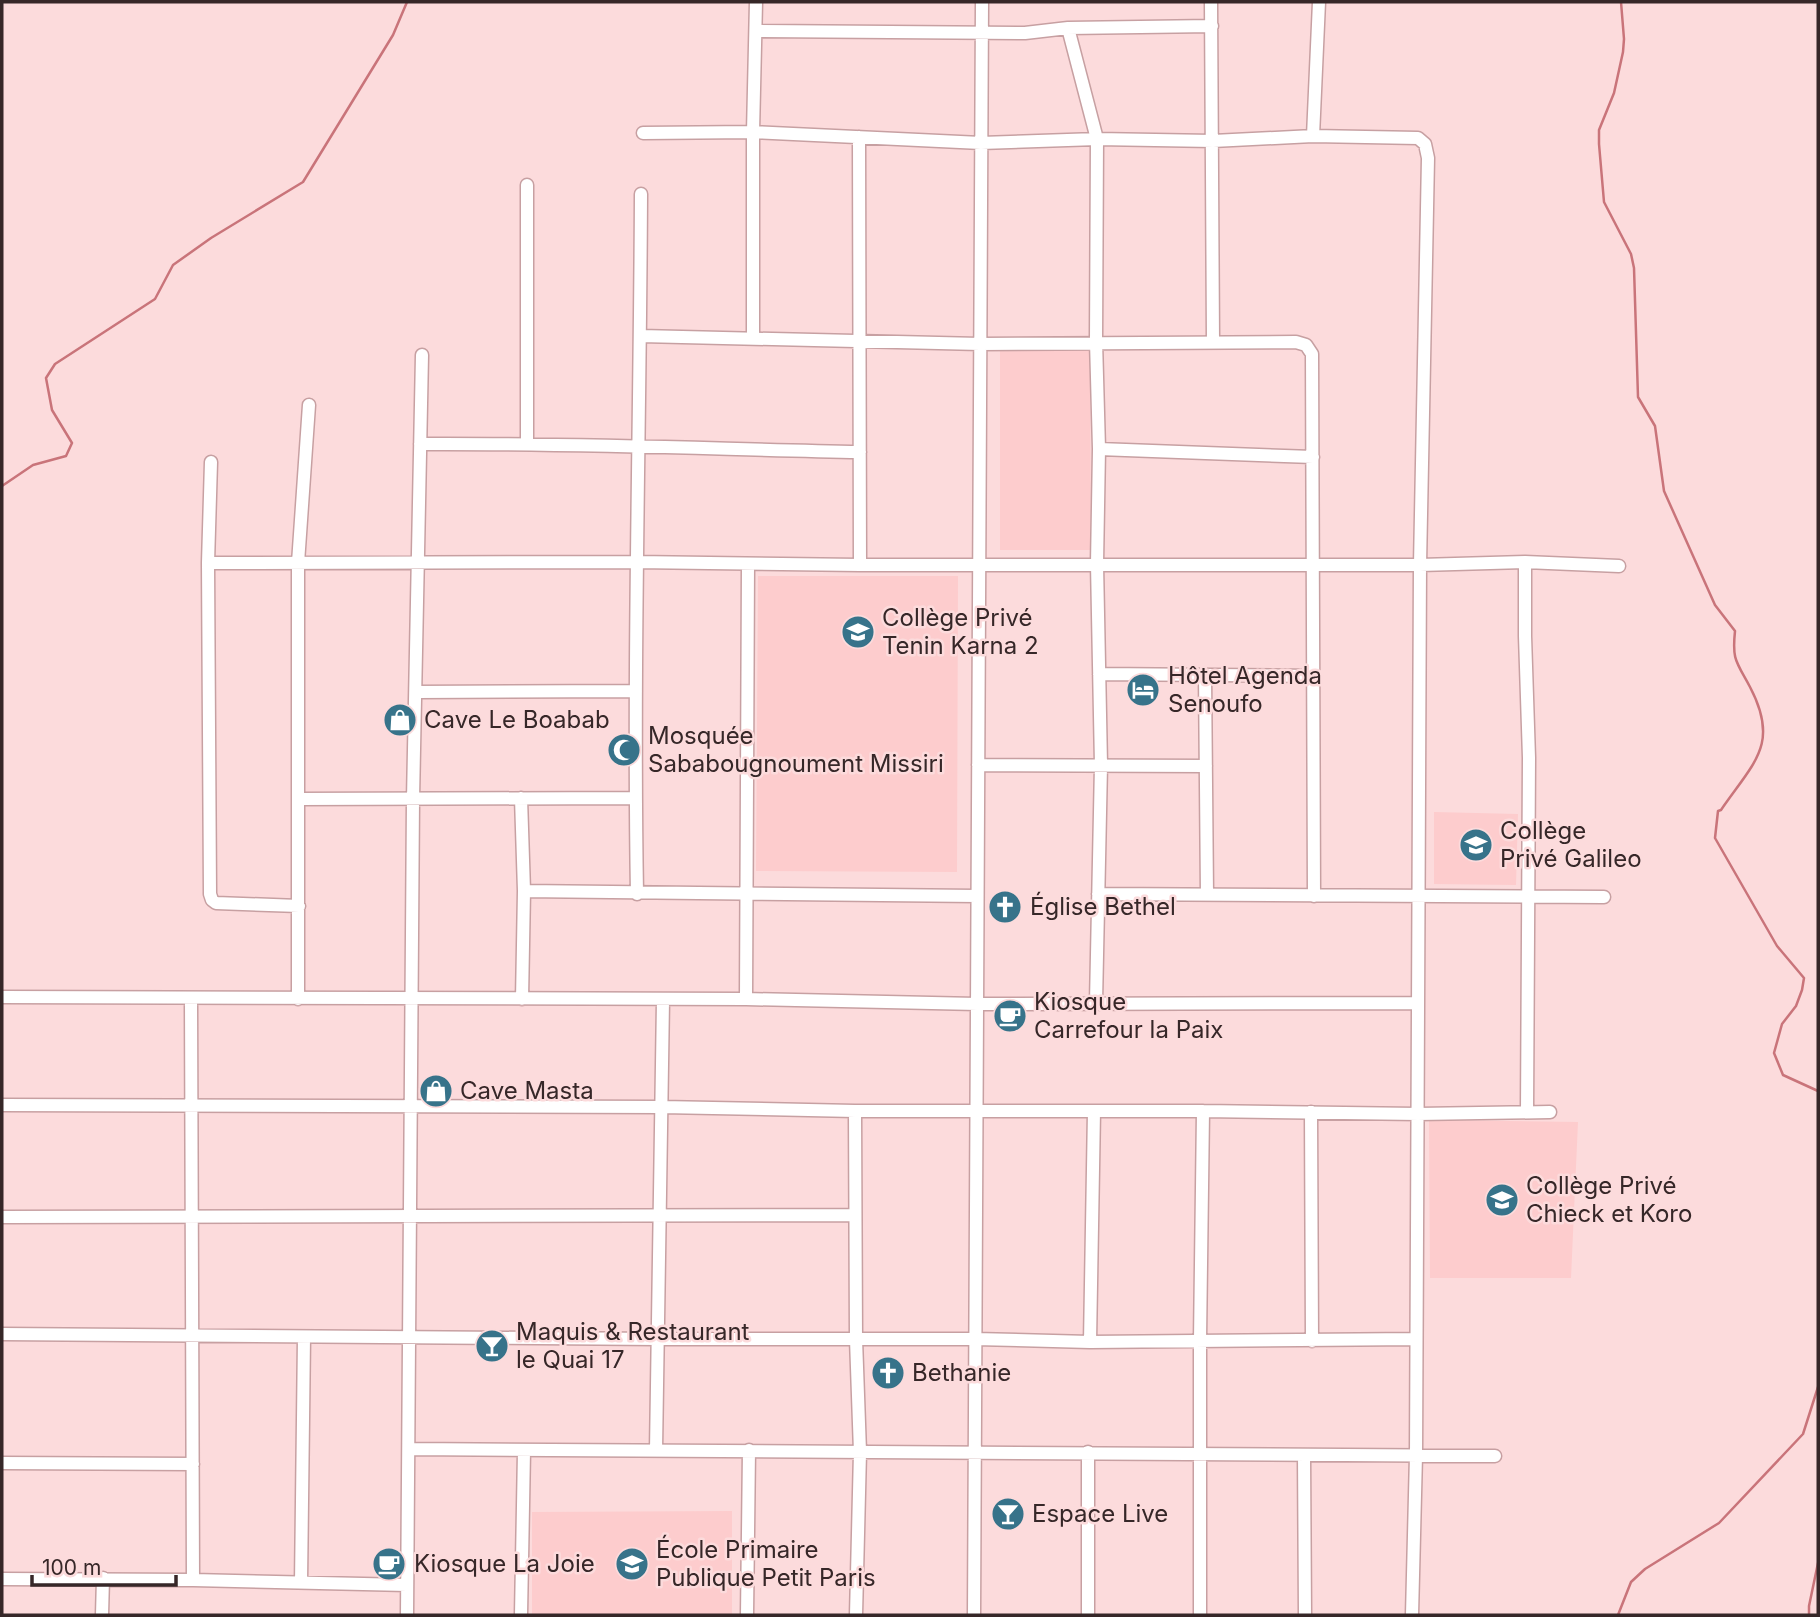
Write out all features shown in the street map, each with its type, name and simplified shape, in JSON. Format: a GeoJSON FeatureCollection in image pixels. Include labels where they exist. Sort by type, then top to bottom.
{"type":"FeatureCollection","features":[{"type":"Feature","properties":{"kind":"street"},"geometry":{"type":"LineString","coordinates":[[752,338],[756,2]]}},
{"type":"Feature","properties":{"kind":"street"},"geometry":{"type":"LineString","coordinates":[[974,1615],[981,143],[984,33],[982,2]]}},
{"type":"Feature","properties":{"kind":"street"},"geometry":{"type":"LineString","coordinates":[[1212,2],[1213,342]]}},
{"type":"Feature","properties":{"kind":"street"},"geometry":{"type":"LineString","coordinates":[[1313,136],[1319,2]]}},
{"type":"Feature","properties":{"kind":"street"},"geometry":{"type":"LineString","coordinates":[[756,32],[1026,33],[1068,28],[1212,26]]}},
{"type":"Feature","properties":{"kind":"street"},"geometry":{"type":"LineString","coordinates":[[1068,28],[1097,139],[1097,564],[1101,765],[1096,1002]]}},
{"type":"Feature","properties":{"kind":"street"},"geometry":{"type":"LineString","coordinates":[[643,133],[753,132],[981,143],[1097,139],[1213,141],[1313,136],[1418,138],[1425,144],[1428,158],[1420,565],[1416,1455],[1412,1615]]}},
{"type":"Feature","properties":{"kind":"street"},"geometry":{"type":"LineString","coordinates":[[859,137],[860,565]]}},
{"type":"Feature","properties":{"kind":"street"},"geometry":{"type":"LineString","coordinates":[[527,185],[527,443]]}},
{"type":"Feature","properties":{"kind":"street"},"geometry":{"type":"LineString","coordinates":[[637,894],[636,562],[640,448],[641,194]]}},
{"type":"Feature","properties":{"kind":"street"},"geometry":{"type":"LineString","coordinates":[[640,337],[980,344],[1096,341],[1296,342],[1306,345],[1312,354],[1314,896]]}},
{"type":"Feature","properties":{"kind":"street"},"geometry":{"type":"LineString","coordinates":[[407,1615],[413,799],[422,355]]}},
{"type":"Feature","properties":{"kind":"street"},"geometry":{"type":"LineString","coordinates":[[299,999],[298,563],[309,405]]}},
{"type":"Feature","properties":{"kind":"street"},"geometry":{"type":"LineString","coordinates":[[420,444],[527,443],[860,452]]}},
{"type":"Feature","properties":{"kind":"street"},"geometry":{"type":"LineString","coordinates":[[1099,449],[1313,457]]}},
{"type":"Feature","properties":{"kind":"street"},"geometry":{"type":"LineString","coordinates":[[211,462],[208,563],[210,894],[216,903],[299,906]]}},
{"type":"Feature","properties":{"kind":"street"},"geometry":{"type":"LineString","coordinates":[[1525,562],[1529,758],[1527,1112]]}},
{"type":"Feature","properties":{"kind":"street"},"geometry":{"type":"LineString","coordinates":[[208,563],[1420,565],[1525,562],[1619,566]]}},
{"type":"Feature","properties":{"kind":"street"},"geometry":{"type":"LineString","coordinates":[[746,999],[748,564]]}},
{"type":"Feature","properties":{"kind":"street"},"geometry":{"type":"LineString","coordinates":[[1099,674],[1314,676]]}},
{"type":"Feature","properties":{"kind":"street"},"geometry":{"type":"LineString","coordinates":[[1205,675],[1207,895]]}},
{"type":"Feature","properties":{"kind":"street"},"geometry":{"type":"LineString","coordinates":[[417,692],[636,691]]}},
{"type":"Feature","properties":{"kind":"street"},"geometry":{"type":"LineString","coordinates":[[978,765],[1206,766]]}},
{"type":"Feature","properties":{"kind":"street"},"geometry":{"type":"LineString","coordinates":[[521,798],[524,891],[522,999]]}},
{"type":"Feature","properties":{"kind":"street"},"geometry":{"type":"LineString","coordinates":[[299,799],[635,798]]}},
{"type":"Feature","properties":{"kind":"street"},"geometry":{"type":"LineString","coordinates":[[524,891],[977,896]]}},
{"type":"Feature","properties":{"kind":"street"},"geometry":{"type":"LineString","coordinates":[[1098,894],[1604,897]]}},
{"type":"Feature","properties":{"kind":"street"},"geometry":{"type":"LineString","coordinates":[[2,997],[746,999],[976,1004],[1418,1003]]}},
{"type":"Feature","properties":{"kind":"street"},"geometry":{"type":"LineString","coordinates":[[191,999],[194,1580]]}},
{"type":"Feature","properties":{"kind":"street"},"geometry":{"type":"LineString","coordinates":[[656,1450],[663,1000]]}},
{"type":"Feature","properties":{"kind":"street"},"geometry":{"type":"LineString","coordinates":[[2,1105],[191,1104],[412,1108],[662,1107],[855,1111],[1418,1114],[1550,1112]]}},
{"type":"Feature","properties":{"kind":"street"},"geometry":{"type":"LineString","coordinates":[[855,1111],[856,1339],[860,1452],[856,1615]]}},
{"type":"Feature","properties":{"kind":"street"},"geometry":{"type":"LineString","coordinates":[[1090,1342],[1094,1111]]}},
{"type":"Feature","properties":{"kind":"street"},"geometry":{"type":"LineString","coordinates":[[1200,1615],[1203,1111]]}},
{"type":"Feature","properties":{"kind":"street"},"geometry":{"type":"LineString","coordinates":[[1311,1112],[1312,1341]]}},
{"type":"Feature","properties":{"kind":"street"},"geometry":{"type":"LineString","coordinates":[[2,1217],[855,1215]]}},
{"type":"Feature","properties":{"kind":"street"},"geometry":{"type":"LineString","coordinates":[[2,1334],[975,1339],[1090,1342],[1416,1339]]}},
{"type":"Feature","properties":{"kind":"street"},"geometry":{"type":"LineString","coordinates":[[301,1583],[304,1337]]}},
{"type":"Feature","properties":{"kind":"street"},"geometry":{"type":"LineString","coordinates":[[409,1449],[976,1453],[1087,1451],[1201,1455],[1495,1456]]}},
{"type":"Feature","properties":{"kind":"street"},"geometry":{"type":"LineString","coordinates":[[747,1615],[749,1450]]}},
{"type":"Feature","properties":{"kind":"street"},"geometry":{"type":"LineString","coordinates":[[521,1615],[524,1451]]}},
{"type":"Feature","properties":{"kind":"street"},"geometry":{"type":"LineString","coordinates":[[1087,1451],[1088,1615]]}},
{"type":"Feature","properties":{"kind":"street"},"geometry":{"type":"LineString","coordinates":[[1304,1455],[1305,1615]]}},
{"type":"Feature","properties":{"kind":"street"},"geometry":{"type":"LineString","coordinates":[[2,1463],[193,1464]]}},
{"type":"Feature","properties":{"kind":"street"},"geometry":{"type":"LineString","coordinates":[[2,1579],[103,1578],[407,1585]]}},
{"type":"Feature","properties":{"kind":"street"},"geometry":{"type":"LineString","coordinates":[[102,1615],[103,1578]]}},
{"type":"Feature","properties":{"kind":"shaded area"},"geometry":{"type":"Polygon","coordinates":[[[1090,350],[1091,550],[1000,550],[1000,351],[1090,350]]]}},
{"type":"Feature","properties":{"kind":"shaded area"},"geometry":{"type":"Polygon","coordinates":[[[758,576],[958,576],[957,872],[756,871],[758,576]]]}},
{"type":"Feature","properties":{"kind":"shaded area","name":"Collège Privé Galileo"},"geometry":{"type":"Polygon","coordinates":[[[1434,812],[1518,814],[1516,885],[1434,884],[1434,812]]]}},
{"type":"Feature","properties":{"kind":"shaded area","name":"Collège Privé Chieck et Koro"},"geometry":{"type":"Polygon","coordinates":[[[1429,1120],[1578,1122],[1571,1278],[1430,1278],[1429,1120]]]}},
{"type":"Feature","properties":{"kind":"shaded area","name":"École Primaire Publique Petit Paris"},"geometry":{"type":"Polygon","coordinates":[[[732,1511],[732,1615],[532,1615],[532,1512],[732,1511]]]}},
{"type":"Feature","properties":{"kind":"waterway"},"geometry":{"type":"LineString","coordinates":[[2,486],[33,465],[66,456],[72,443],[52,410],[46,378],[55,364],[155,299],[173,265],[211,238],[303,182],[393,35],[407,2]]}},
{"type":"Feature","properties":{"kind":"waterway"},"geometry":{"type":"LineString","coordinates":[[1621,2],[1623,52],[1614,93],[1599,130],[1599,144],[1604,202],[1631,254],[1634,268],[1638,397],[1655,426],[1664,491],[1715,605],[1735,631],[1736,660],[1759,707],[1763,724],[1763,738],[1753,765],[1718,811],[1715,838],[1777,946],[1804,978],[1796,1006],[1782,1024],[1774,1053],[1783,1075],[1818,1091]]}},
{"type":"Feature","properties":{"kind":"waterway"},"geometry":{"type":"LineString","coordinates":[[1618,1615],[1631,1582],[1645,1569],[1719,1523],[1803,1434],[1818,1387]]}},
{"type":"Feature","properties":{"kind":"waterway"},"geometry":{"type":"LineString","coordinates":[[1809,1615],[1818,1563]]}},
{"type":"Feature","properties":{"kind":"place","name":"Collège Privé Tenin Karna 2"},"geometry":{"type":"Point","coordinates":[858,632]}},
{"type":"Feature","properties":{"kind":"place","name":"Hôtel Agenda Senoufo"},"geometry":{"type":"Point","coordinates":[1143,690]}},
{"type":"Feature","properties":{"kind":"place","name":"Cave Le Boabab"},"geometry":{"type":"Point","coordinates":[400,720]}},
{"type":"Feature","properties":{"kind":"place","name":"Mosquée Sababougnoument Missiri"},"geometry":{"type":"Point","coordinates":[624,750]}},
{"type":"Feature","properties":{"kind":"place","name":"Collège Privé Galileo"},"geometry":{"type":"Point","coordinates":[1476,845]}},
{"type":"Feature","properties":{"kind":"place","name":"Église Bethel"},"geometry":{"type":"Point","coordinates":[1005,907]}},
{"type":"Feature","properties":{"kind":"place","name":"Kiosque Carrefour la Paix"},"geometry":{"type":"Point","coordinates":[1010,1016]}},
{"type":"Feature","properties":{"kind":"place","name":"Cave Masta"},"geometry":{"type":"Point","coordinates":[436,1091]}},
{"type":"Feature","properties":{"kind":"place","name":"Collège Privé Chieck et Koro"},"geometry":{"type":"Point","coordinates":[1502,1200]}},
{"type":"Feature","properties":{"kind":"place","name":"Maquis & Restaurant le Quai 17"},"geometry":{"type":"Point","coordinates":[492,1346]}},
{"type":"Feature","properties":{"kind":"place","name":"Bethanie"},"geometry":{"type":"Point","coordinates":[888,1373]}},
{"type":"Feature","properties":{"kind":"place","name":"Espace Live"},"geometry":{"type":"Point","coordinates":[1008,1514]}},
{"type":"Feature","properties":{"kind":"place","name":"Kiosque La Joie"},"geometry":{"type":"Point","coordinates":[389,1564]}},
{"type":"Feature","properties":{"kind":"place","name":"École Primaire Publique Petit Paris"},"geometry":{"type":"Point","coordinates":[632,1564]}}]}
